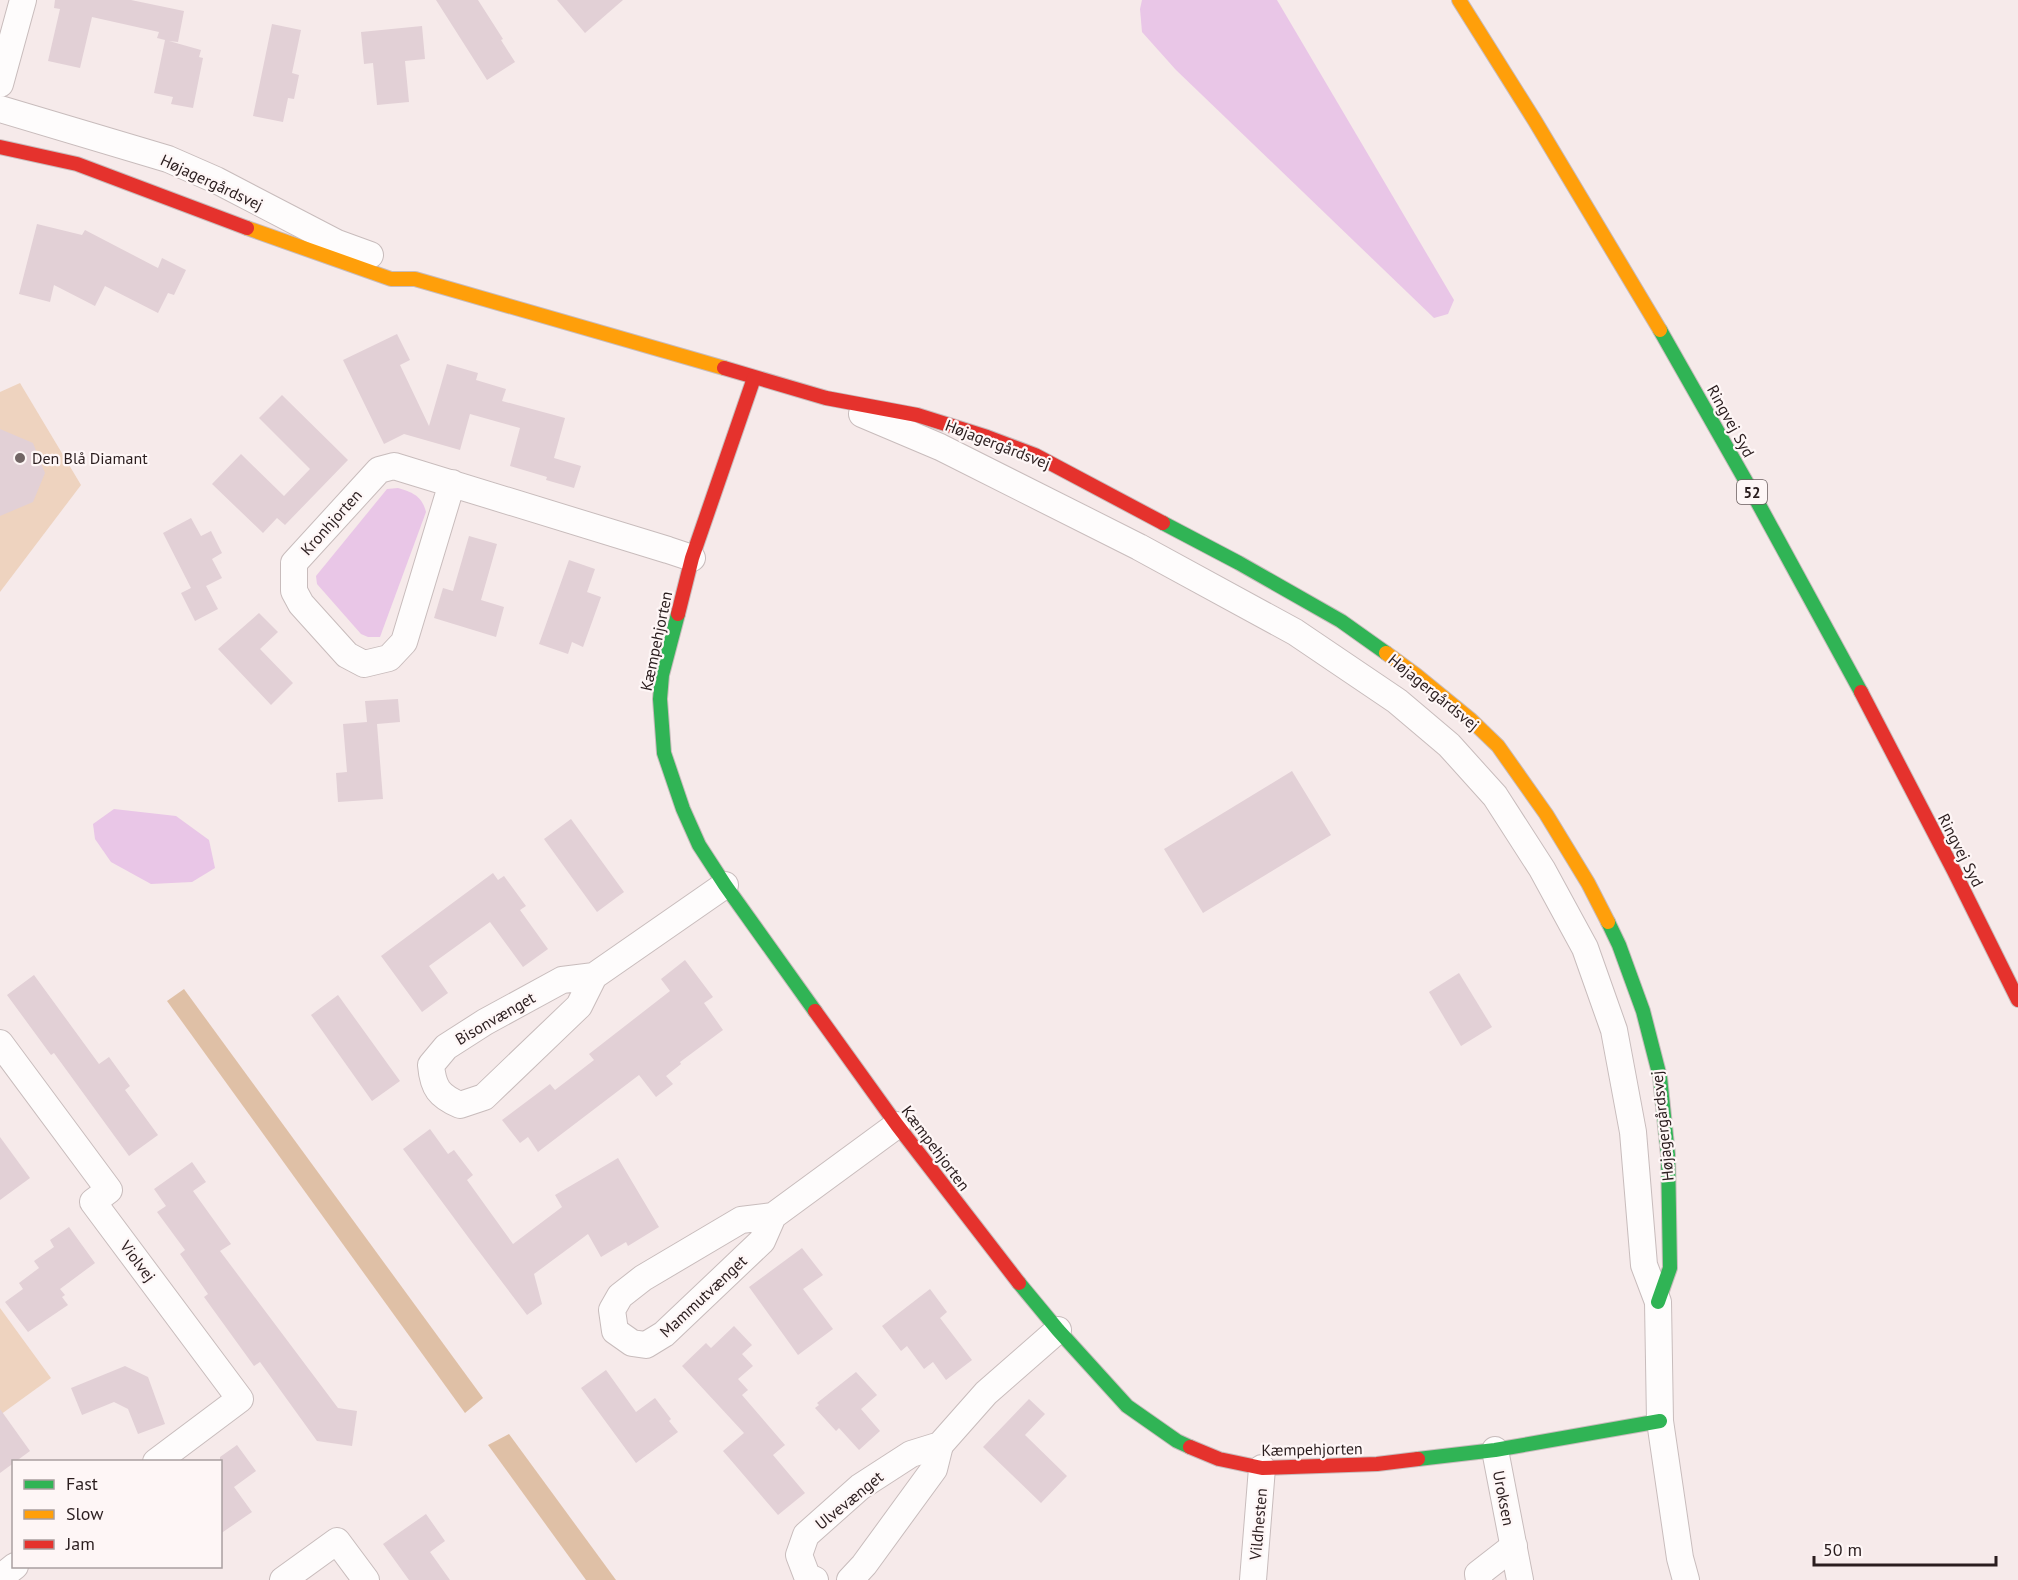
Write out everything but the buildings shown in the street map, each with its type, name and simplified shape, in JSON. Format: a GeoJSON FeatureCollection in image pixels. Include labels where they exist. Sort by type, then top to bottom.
{"type":"FeatureCollection","features":[{"type":"Feature","properties":{"kind":"main road","name":"Ringvej Syd"},"geometry":{"type":"LineString","coordinates":[[1459,0],[1536,122],[1704,406],[1861,689],[2018,1000]]}},
{"type":"Feature","properties":{"kind":"main road","name":"Højagergårdsvej"},"geometry":{"type":"LineString","coordinates":[[0,147],[77,164],[306,250],[391,279],[415,279],[826,398],[917,415],[987,437],[1035,455],[1239,563],[1341,621],[1416,675],[1471,720],[1498,746],[1546,814],[1588,883],[1619,945],[1643,1011],[1660,1077],[1668,1155],[1670,1268],[1658,1302]]}},
{"type":"Feature","properties":{"kind":"main road","name":"Kæmpehjorten"},"geometry":{"type":"LineString","coordinates":[[754,378],[692,558],[662,675],[660,699],[664,753],[682,809],[699,845],[725,885],[897,1125],[1058,1330],[1127,1406],[1177,1441],[1219,1459],[1262,1468],[1377,1464],[1495,1450],[1660,1421]]}},
{"type":"Feature","properties":{"kind":"street"},"geometry":{"type":"LineString","coordinates":[[0,84],[23,0]]}},
{"type":"Feature","properties":{"kind":"street","name":"Højagergårdsvej"},"geometry":{"type":"LineString","coordinates":[[0,109],[168,159],[216,180],[337,243],[393,264],[415,279]]}},
{"type":"Feature","properties":{"kind":"street","name":"Højagergårdsvej"},"geometry":{"type":"LineString","coordinates":[[826,398],[940,447],[1139,546],[1295,632],[1397,700],[1449,745],[1495,796],[1542,869],[1585,948],[1614,1030],[1633,1132],[1644,1265],[1658,1302],[1660,1421],[1680,1558],[1686,1580]]}},
{"type":"Feature","properties":{"kind":"street","name":"Kronhjorten"},"geometry":{"type":"LineString","coordinates":[[452,483],[404,642],[389,658],[364,664],[347,655],[301,604],[294,591],[294,563],[379,470],[394,466],[452,483],[692,558]]}},
{"type":"Feature","properties":{"kind":"street","name":"Bisonvænget"},"geometry":{"type":"LineString","coordinates":[[594,976],[579,1006],[484,1097],[460,1106],[444,1098],[433,1082],[431,1065],[446,1047],[485,1022],[562,980],[594,976],[725,885]]}},
{"type":"Feature","properties":{"kind":"street","name":"Violvej"},"geometry":{"type":"LineString","coordinates":[[0,1043],[109,1190],[93,1202],[240,1399],[157,1460]]}},
{"type":"Feature","properties":{"kind":"street","name":"Mammutvænget"},"geometry":{"type":"LineString","coordinates":[[773,1216],[762,1241],[664,1334],[646,1345],[632,1343],[615,1331],[612,1310],[620,1296],[643,1278],[741,1220],[773,1216],[897,1125]]}},
{"type":"Feature","properties":{"kind":"street"},"geometry":{"type":"LineString","coordinates":[[850,1580],[864,1565],[934,1469],[940,1445],[986,1393],[1058,1330]]}},
{"type":"Feature","properties":{"kind":"street","name":"Ulvevænget"},"geometry":{"type":"LineString","coordinates":[[815,1580],[807,1576],[799,1555],[806,1535],[860,1487],[911,1454],[940,1445]]}},
{"type":"Feature","properties":{"kind":"street","name":"Uroksen"},"geometry":{"type":"LineString","coordinates":[[1495,1450],[1520,1580]]}},
{"type":"Feature","properties":{"kind":"street","name":"Vildhesten"},"geometry":{"type":"LineString","coordinates":[[1253,1580],[1262,1468]]}},
{"type":"Feature","properties":{"kind":"street"},"geometry":{"type":"LineString","coordinates":[[283,1580],[337,1541],[366,1580]]}},
{"type":"Feature","properties":{"kind":"street","name":"Uroksen"},"geometry":{"type":"LineString","coordinates":[[1479,1580],[1478,1574],[1514,1546]]}},
{"type":"Feature","properties":{"kind":"street"},"geometry":{"type":"LineString","coordinates":[[0,1578],[12,1568]]}},
{"type":"Feature","properties":{"kind":"shaded area"},"geometry":{"type":"Polygon","coordinates":[[[1142,0],[1277,0],[1454,300],[1448,314],[1434,318],[1176,70],[1142,32],[1140,9],[1142,0]]]}},
{"type":"Feature","properties":{"kind":"shaded area"},"geometry":{"type":"Polygon","coordinates":[[[20,383],[81,485],[0,592],[0,392],[20,383]]]}},
{"type":"Feature","properties":{"kind":"shaded area"},"geometry":{"type":"Polygon","coordinates":[[[398,488],[416,496],[422,502],[426,512],[380,637],[368,637],[361,634],[317,584],[316,576],[387,489],[398,488]]]}},
{"type":"Feature","properties":{"kind":"shaded area"},"geometry":{"type":"Polygon","coordinates":[[[114,809],[176,816],[209,840],[215,868],[192,882],[151,884],[111,862],[95,839],[93,824],[114,809]]]}},
{"type":"Feature","properties":{"kind":"shaded area"},"geometry":{"type":"Polygon","coordinates":[[[184,989],[483,1398],[465,1413],[167,1001],[184,989]]]}},
{"type":"Feature","properties":{"kind":"shaded area"},"geometry":{"type":"Polygon","coordinates":[[[0,1308],[51,1378],[0,1415],[0,1308]]]}},
{"type":"Feature","properties":{"kind":"shaded area"},"geometry":{"type":"Polygon","coordinates":[[[509,1434],[616,1580],[586,1580],[488,1445],[509,1434]]]}},
{"type":"Feature","properties":{"kind":"traffic: fast"},"geometry":{"type":"LineString","coordinates":[[1660,330],[1861,692]]}},
{"type":"Feature","properties":{"kind":"traffic: fast"},"geometry":{"type":"LineString","coordinates":[[1163,523],[1341,621],[1386,653]]}},
{"type":"Feature","properties":{"kind":"traffic: fast"},"geometry":{"type":"LineString","coordinates":[[678,614],[662,675],[660,699],[664,753],[683,809],[699,845],[725,885],[815,1011]]}},
{"type":"Feature","properties":{"kind":"traffic: fast"},"geometry":{"type":"LineString","coordinates":[[1608,922],[1619,945],[1643,1011],[1660,1077],[1668,1155],[1670,1268],[1658,1302]]}},
{"type":"Feature","properties":{"kind":"traffic: fast"},"geometry":{"type":"LineString","coordinates":[[1019,1283],[1127,1406],[1177,1441],[1190,1447]]}},
{"type":"Feature","properties":{"kind":"traffic: fast"},"geometry":{"type":"LineString","coordinates":[[1418,1459],[1495,1450],[1660,1421]]}},
{"type":"Feature","properties":{"kind":"traffic: slow"},"geometry":{"type":"LineString","coordinates":[[1459,0],[1535,121],[1660,330]]}},
{"type":"Feature","properties":{"kind":"traffic: slow"},"geometry":{"type":"LineString","coordinates":[[247,228],[391,279],[415,279],[724,368]]}},
{"type":"Feature","properties":{"kind":"traffic: slow"},"geometry":{"type":"LineString","coordinates":[[1386,653],[1471,720],[1498,746],[1546,814],[1588,883],[1608,922]]}},
{"type":"Feature","properties":{"kind":"traffic: jam"},"geometry":{"type":"LineString","coordinates":[[0,147],[77,164],[247,228]]}},
{"type":"Feature","properties":{"kind":"traffic: jam"},"geometry":{"type":"LineString","coordinates":[[724,368],[826,398],[917,415],[987,437],[1035,455],[1163,523]]}},
{"type":"Feature","properties":{"kind":"traffic: jam"},"geometry":{"type":"LineString","coordinates":[[678,614],[692,558],[754,378]]}},
{"type":"Feature","properties":{"kind":"traffic: jam"},"geometry":{"type":"LineString","coordinates":[[1861,692],[2018,1000]]}},
{"type":"Feature","properties":{"kind":"traffic: jam"},"geometry":{"type":"LineString","coordinates":[[815,1011],[897,1125],[1019,1283]]}},
{"type":"Feature","properties":{"kind":"traffic: jam"},"geometry":{"type":"LineString","coordinates":[[1190,1447],[1219,1459],[1262,1468],[1377,1464],[1418,1459]]}},
{"type":"Feature","properties":{"kind":"place","name":"Den Blå Diamant"},"geometry":{"type":"Point","coordinates":[20,458]}}]}
